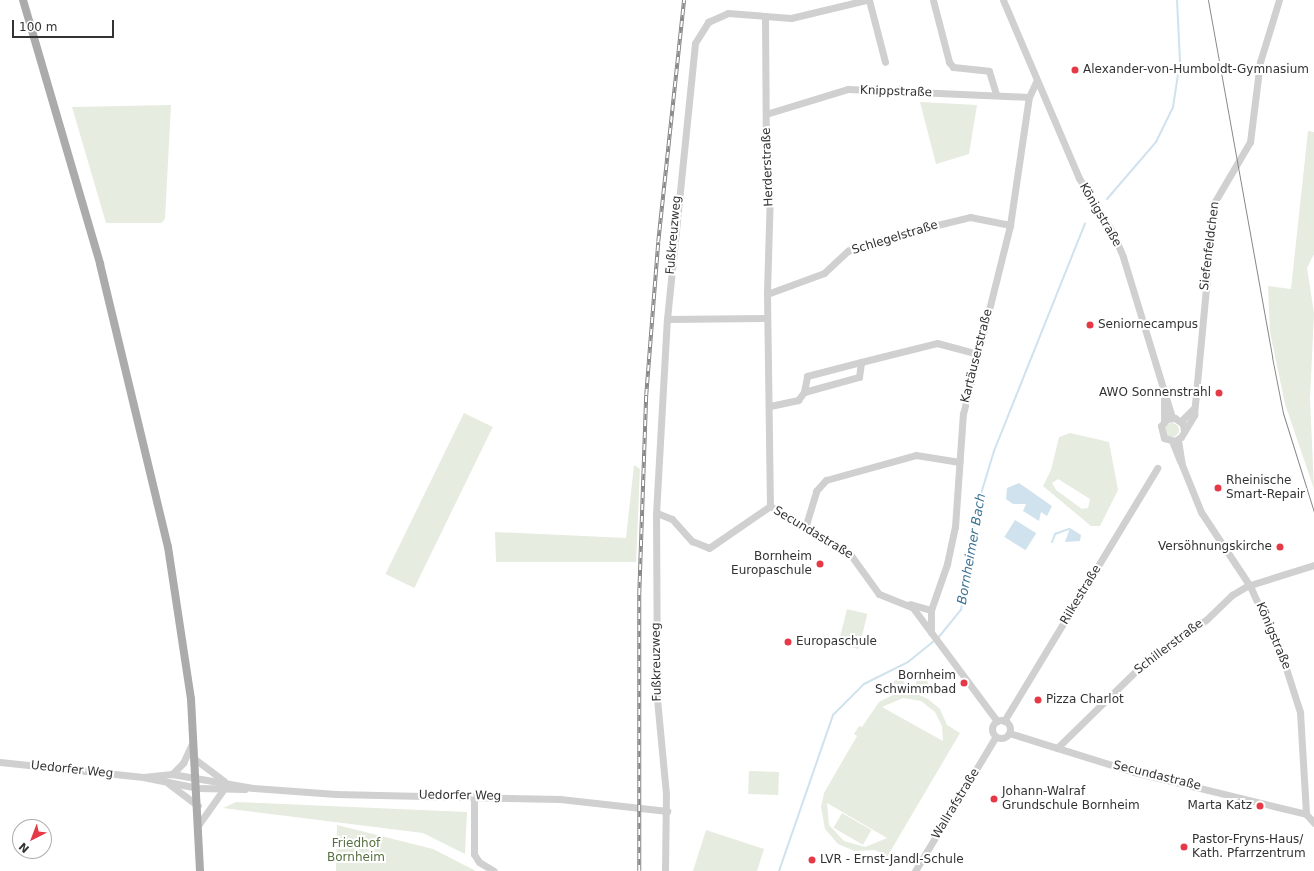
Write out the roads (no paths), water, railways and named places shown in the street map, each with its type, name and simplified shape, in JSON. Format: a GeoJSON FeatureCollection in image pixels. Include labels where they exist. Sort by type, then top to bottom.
{"type":"FeatureCollection","features":[{"type":"Feature","properties":{"kind":"main road"},"geometry":{"type":"LineString","coordinates":[[23,0],[100,264],[149,458],[178,602],[196,760],[200,824],[200,871]]}},
{"type":"Feature","properties":{"kind":"street"},"geometry":{"type":"LineString","coordinates":[[868,0],[885,62]]}},
{"type":"Feature","properties":{"kind":"street","name":"Fußkreuzweg"},"geometry":{"type":"LineString","coordinates":[[665,871],[667,811],[657,698],[656,513],[667,319],[695,43],[700,30],[716,16],[728,13],[791,18],[857,1],[868,0]]}},
{"type":"Feature","properties":{"kind":"street"},"geometry":{"type":"LineString","coordinates":[[933,0],[950,62],[953,67],[989,71],[996,94]]}},
{"type":"Feature","properties":{"kind":"street","name":"Königstraße"},"geometry":{"type":"LineString","coordinates":[[1003,0],[1036,82],[1079,178],[1113,233],[1123,257],[1164,398],[1172,417]]}},
{"type":"Feature","properties":{"kind":"street","name":"Siefenfeldchen"},"geometry":{"type":"LineString","coordinates":[[1184,432],[1193,420],[1214,203],[1227,176],[1248,149],[1260,62],[1279,0]]}},
{"type":"Feature","properties":{"kind":"street","name":"Herderstraße"},"geometry":{"type":"LineString","coordinates":[[765,16],[766,168],[770,191],[767,294],[770,406],[770,506]]}},
{"type":"Feature","properties":{"kind":"street","name":"Kartäuserstraße"},"geometry":{"type":"LineString","coordinates":[[932,633],[931,610],[947,564],[955,527],[963,414],[1010,224],[1029,97],[1036,82]]}},
{"type":"Feature","properties":{"kind":"street","name":"Knippstraße"},"geometry":{"type":"LineString","coordinates":[[766,114],[848,90],[996,94],[1029,97]]}},
{"type":"Feature","properties":{"kind":"street","name":"Schlegelstraße"},"geometry":{"type":"LineString","coordinates":[[767,294],[824,273],[848,251],[930,226],[970,217],[1010,224]]}},
{"type":"Feature","properties":{"kind":"street"},"geometry":{"type":"LineString","coordinates":[[667,319],[767,318]]}},
{"type":"Feature","properties":{"kind":"street"},"geometry":{"type":"LineString","coordinates":[[770,406],[798,400],[804,392],[807,376],[937,343],[978,354]]}},
{"type":"Feature","properties":{"kind":"street"},"geometry":{"type":"LineString","coordinates":[[804,392],[859,377],[861,362]]}},
{"type":"Feature","properties":{"kind":"street","name":"Königstraße"},"geometry":{"type":"LineString","coordinates":[[1164,398],[1164,420],[1161,433],[1175,440],[1182,465],[1201,512],[1250,586],[1274,635],[1295,695],[1310,795],[1306,814]]}},
{"type":"Feature","properties":{"kind":"street"},"geometry":{"type":"LineString","coordinates":[[1181,421],[1194,408]]}},
{"type":"Feature","properties":{"kind":"street"},"geometry":{"type":"LineString","coordinates":[[1164,420],[1172,417],[1181,421]]}},
{"type":"Feature","properties":{"kind":"street"},"geometry":{"type":"LineString","coordinates":[[1175,440],[1184,432],[1181,421]]}},
{"type":"Feature","properties":{"kind":"street"},"geometry":{"type":"LineString","coordinates":[[805,528],[816,491],[826,480],[916,455],[959,462]]}},
{"type":"Feature","properties":{"kind":"street","name":"Rilkestraße"},"geometry":{"type":"LineString","coordinates":[[1001,721],[1157,468]]}},
{"type":"Feature","properties":{"kind":"street"},"geometry":{"type":"LineString","coordinates":[[656,513],[672,519],[692,541],[709,548],[770,506]]}},
{"type":"Feature","properties":{"kind":"street","name":"Secundastraße"},"geometry":{"type":"LineString","coordinates":[[770,506],[856,559],[879,594],[931,610]]}},
{"type":"Feature","properties":{"kind":"street","name":"Schillerstraße"},"geometry":{"type":"LineString","coordinates":[[1057,748],[1145,662],[1207,619],[1232,595],[1250,586],[1314,565]]}},
{"type":"Feature","properties":{"kind":"street"},"geometry":{"type":"LineString","coordinates":[[908,604],[1001,721],[1009,733],[1004,738],[996,736],[992,729],[1001,721]]}},
{"type":"Feature","properties":{"kind":"street","name":"Secundastraße"},"geometry":{"type":"LineString","coordinates":[[1009,733],[1134,772],[1306,814]]}},
{"type":"Feature","properties":{"kind":"street","name":"Wallrafstraße"},"geometry":{"type":"LineString","coordinates":[[915,871],[996,736]]}},
{"type":"Feature","properties":{"kind":"street"},"geometry":{"type":"LineString","coordinates":[[172,774],[183,763],[194,741]]}},
{"type":"Feature","properties":{"kind":"street"},"geometry":{"type":"LineString","coordinates":[[196,760],[226,782]]}},
{"type":"Feature","properties":{"kind":"street","name":"Uedorfer Weg"},"geometry":{"type":"LineString","coordinates":[[0,762],[144,777],[167,783],[223,790],[253,788],[560,799],[667,811]]}},
{"type":"Feature","properties":{"kind":"street","name":"Uedorfer Weg"},"geometry":{"type":"LineString","coordinates":[[144,777],[172,774],[197,779],[226,782],[253,788]]}},
{"type":"Feature","properties":{"kind":"street"},"geometry":{"type":"LineString","coordinates":[[167,783],[198,806]]}},
{"type":"Feature","properties":{"kind":"street"},"geometry":{"type":"LineString","coordinates":[[200,824],[223,790]]}},
{"type":"Feature","properties":{"kind":"street"},"geometry":{"type":"LineString","coordinates":[[474,796],[474,854],[479,862],[494,871]]}},
{"type":"Feature","properties":{"kind":"street"},"geometry":{"type":"LineString","coordinates":[[1306,814],[1314,824]]}},
{"type":"Feature","properties":{"kind":"water"},"geometry":{"type":"Polygon","coordinates":[[[1019,483],[1052,506],[1047,516],[1041,512],[1039,521],[1023,511],[1026,504],[1013,504],[1006,499],[1007,488],[1019,483]]]}},
{"type":"Feature","properties":{"kind":"water"},"geometry":{"type":"Polygon","coordinates":[[[1015,520],[1036,533],[1026,550],[1004,537],[1015,520]]]}},
{"type":"Feature","properties":{"kind":"water"},"geometry":{"type":"Polygon","coordinates":[[[1070,528],[1081,535],[1080,541],[1065,542],[1070,528]]]}},
{"type":"Feature","properties":{"kind":"waterway"},"geometry":{"type":"LineString","coordinates":[[1107,199],[1156,142],[1173,107],[1180,61],[1177,0]]}},
{"type":"Feature","properties":{"kind":"waterway","name":"Bornheimer Bach"},"geometry":{"type":"LineString","coordinates":[[938,638],[961,610],[977,507],[994,451],[1085,223]]}},
{"type":"Feature","properties":{"kind":"waterway"},"geometry":{"type":"LineString","coordinates":[[1052,542],[1055,534],[1069,529]]}},
{"type":"Feature","properties":{"kind":"waterway","name":"Bornheimer Bach"},"geometry":{"type":"LineString","coordinates":[[779,871],[833,715],[864,684],[908,662],[934,641]]}},
{"type":"Feature","properties":{"kind":"tram line"},"geometry":{"type":"LineString","coordinates":[[1208,0],[1283,413],[1314,512]]}},
{"type":"Feature","properties":{"kind":"railway"},"geometry":{"type":"LineString","coordinates":[[639,871],[639,594],[646,395],[658,242],[684,0]]}},
{"type":"Feature","properties":{"kind":"place","name":"Alexander-von-Humboldt-Gymnasium"},"geometry":{"type":"Point","coordinates":[1075,70]}},
{"type":"Feature","properties":{"kind":"place","name":"Seniornecampus"},"geometry":{"type":"Point","coordinates":[1090,325]}},
{"type":"Feature","properties":{"kind":"place","name":"AWO Sonnenstrahl"},"geometry":{"type":"Point","coordinates":[1219,393]}},
{"type":"Feature","properties":{"kind":"place","name":"Rheinische Smart-Repair"},"geometry":{"type":"Point","coordinates":[1218,488]}},
{"type":"Feature","properties":{"kind":"place","name":"Versöhnungskirche"},"geometry":{"type":"Point","coordinates":[1280,547]}},
{"type":"Feature","properties":{"kind":"place","name":"Bornheim Europaschule"},"geometry":{"type":"Point","coordinates":[820,564]}},
{"type":"Feature","properties":{"kind":"place","name":"Europaschule"},"geometry":{"type":"Point","coordinates":[788,642]}},
{"type":"Feature","properties":{"kind":"place","name":"Bornheim Schwimmbad"},"geometry":{"type":"Point","coordinates":[964,683]}},
{"type":"Feature","properties":{"kind":"place","name":"Pizza Charlot"},"geometry":{"type":"Point","coordinates":[1038,700]}},
{"type":"Feature","properties":{"kind":"place","name":"Johann-Walraf Grundschule Bornheim"},"geometry":{"type":"Point","coordinates":[994,799]}},
{"type":"Feature","properties":{"kind":"place","name":"Marta Katz"},"geometry":{"type":"Point","coordinates":[1260,806]}},
{"type":"Feature","properties":{"kind":"place","name":"Pastor-Fryns-Haus/ Kath. Pfarrzentrum"},"geometry":{"type":"Point","coordinates":[1184,847]}},
{"type":"Feature","properties":{"kind":"place","name":"LVR - Ernst-Jandl-Schule"},"geometry":{"type":"Point","coordinates":[812,860]}},
{"type":"Feature","properties":{"kind":"park label","name":"Friedhof Bornheim"},"geometry":{"type":"Point","coordinates":[356,851]}}]}
